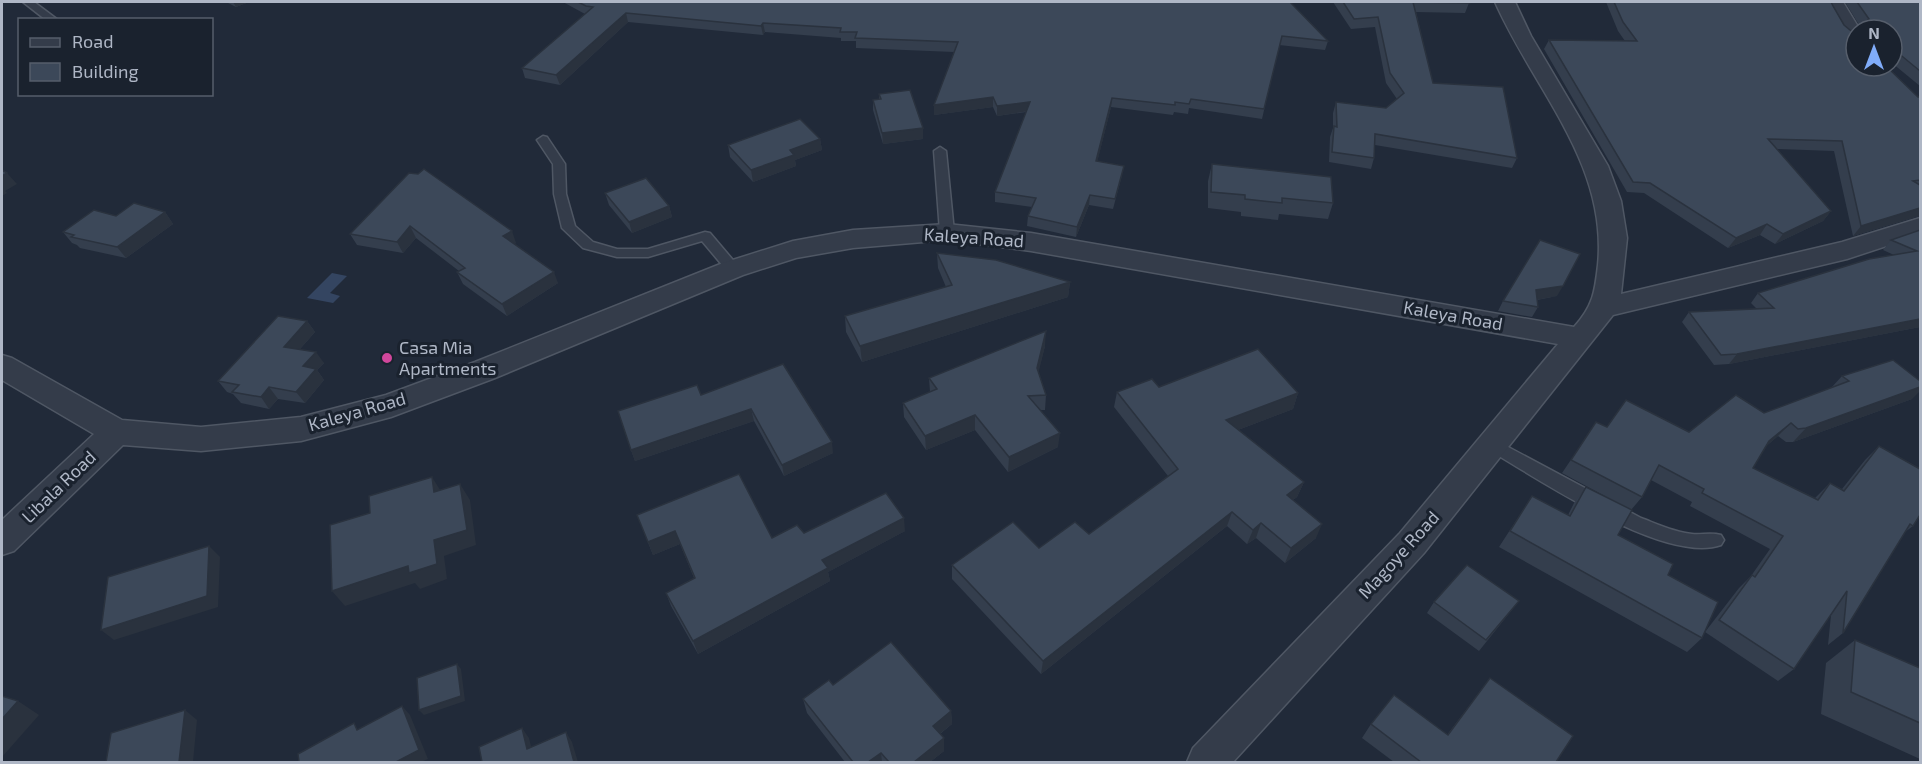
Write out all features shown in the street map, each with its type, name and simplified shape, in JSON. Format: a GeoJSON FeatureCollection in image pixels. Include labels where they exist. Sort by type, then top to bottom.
{"type":"FeatureCollection","features":[{"type":"Feature","properties":{"kind":"street"},"geometry":{"type":"LineString","coordinates":[[1505,2],[1516,31],[1585,139],[1613,212],[1614,260],[1604,308],[1581,338]]}},
{"type":"Feature","properties":{"kind":"street"},"geometry":{"type":"LineString","coordinates":[[1833,2],[1844,24]]}},
{"type":"Feature","properties":{"kind":"street"},"geometry":{"type":"LineString","coordinates":[[1604,308],[1847,250],[1920,226]]}},
{"type":"Feature","properties":{"kind":"street","name":"Kaleya Road"},"geometry":{"type":"LineString","coordinates":[[2,366],[116,432],[201,440],[301,429],[391,405],[486,370],[733,269],[793,250],[853,239],[947,232],[1031,242],[1581,338]]}},
{"type":"Feature","properties":{"kind":"street","name":"Magoye Road"},"geometry":{"type":"LineString","coordinates":[[1207,762],[1412,543],[1581,338]]}},
{"type":"Feature","properties":{"kind":"street","name":"Libala Road"},"geometry":{"type":"LineString","coordinates":[[2,541],[116,432]]}},
{"type":"Feature","properties":{"kind":"lane"},"geometry":{"type":"LineString","coordinates":[[28,2],[50,18]]}},
{"type":"Feature","properties":{"kind":"lane"},"geometry":{"type":"LineString","coordinates":[[543,140],[559,164],[560,194],[569,228],[588,245],[617,254],[648,253],[705,236],[733,269]]}},
{"type":"Feature","properties":{"kind":"lane"},"geometry":{"type":"LineString","coordinates":[[940,151],[947,232]]}},
{"type":"Feature","properties":{"kind":"lane"},"geometry":{"type":"LineString","coordinates":[[1493,445],[1627,520],[1682,540],[1704,543],[1715,540]]}},
{"type":"Feature","properties":{"kind":"water"},"geometry":{"type":"Polygon","coordinates":[[[332,273],[347,276],[330,293],[340,296],[333,303],[307,298],[332,273]]]}},
{"type":"Feature","properties":{"kind":"building"},"geometry":{"type":"Polygon","coordinates":[[[578,2],[1290,2],[1328,41],[1282,36],[1264,109],[1191,99],[1189,104],[1175,102],[1175,105],[1112,98],[1096,161],[1124,166],[1115,199],[1090,195],[1077,227],[1028,216],[1036,198],[995,192],[1030,102],[997,106],[993,97],[934,105],[958,42],[855,38],[857,32],[840,32],[841,28],[763,23],[761,26],[626,13],[556,75],[522,68],[593,7],[578,2]]]}},
{"type":"Feature","properties":{"kind":"building"},"geometry":{"type":"Polygon","coordinates":[[[1343,2],[1413,2],[1433,83],[1503,87],[1517,158],[1375,134],[1374,158],[1332,152],[1334,126],[1337,127],[1336,102],[1386,108],[1404,93],[1390,73],[1378,17],[1354,19],[1343,2]]]}},
{"type":"Feature","properties":{"kind":"building"},"geometry":{"type":"Polygon","coordinates":[[[1414,2],[1468,2],[1469,3],[1414,2]]]}},
{"type":"Feature","properties":{"kind":"building"},"geometry":{"type":"Polygon","coordinates":[[[1614,2],[1831,2],[1844,25],[1844,78],[1898,78],[1920,97],[1920,180],[1913,181],[1920,185],[1920,208],[1861,226],[1842,141],[1768,139],[1831,211],[1783,234],[1767,224],[1736,238],[1650,183],[1633,182],[1549,40],[1637,41],[1623,22],[1614,2]]]}},
{"type":"Feature","properties":{"kind":"building"},"geometry":{"type":"Polygon","coordinates":[[[1857,2],[1920,2],[1920,71],[1904,58],[1904,18],[1868,18],[1857,2]]]}},
{"type":"Feature","properties":{"kind":"building"},"geometry":{"type":"Polygon","coordinates":[[[910,90],[923,128],[882,133],[873,100],[881,99],[879,94],[910,90]]]}},
{"type":"Feature","properties":{"kind":"building"},"geometry":{"type":"Polygon","coordinates":[[[800,119],[820,139],[790,150],[794,155],[751,170],[728,145],[800,119]]]}},
{"type":"Feature","properties":{"kind":"building"},"geometry":{"type":"Polygon","coordinates":[[[1212,164],[1331,177],[1333,203],[1282,198],[1282,203],[1245,199],[1245,195],[1211,192],[1212,164]]]}},
{"type":"Feature","properties":{"kind":"building"},"geometry":{"type":"Polygon","coordinates":[[[424,169],[512,231],[503,236],[554,272],[502,304],[457,272],[465,268],[410,226],[397,242],[350,234],[409,173],[418,174],[424,169]]]}},
{"type":"Feature","properties":{"kind":"building"},"geometry":{"type":"Polygon","coordinates":[[[646,178],[669,206],[629,222],[605,193],[646,178]]]}},
{"type":"Feature","properties":{"kind":"building"},"geometry":{"type":"Polygon","coordinates":[[[134,203],[165,212],[117,247],[71,237],[74,235],[63,232],[94,210],[116,216],[134,203]]]}},
{"type":"Feature","properties":{"kind":"building"},"geometry":{"type":"Polygon","coordinates":[[[1920,230],[1920,319],[1737,354],[1721,355],[1689,312],[1774,308],[1758,293],[1869,259],[1917,251],[1891,240],[1920,230]]]}},
{"type":"Feature","properties":{"kind":"building"},"geometry":{"type":"Polygon","coordinates":[[[1540,240],[1580,254],[1563,286],[1536,290],[1538,307],[1503,301],[1540,240]]]}},
{"type":"Feature","properties":{"kind":"building"},"geometry":{"type":"Polygon","coordinates":[[[937,253],[996,260],[1070,282],[860,346],[845,316],[952,285],[937,253]]]}},
{"type":"Feature","properties":{"kind":"building"},"geometry":{"type":"Polygon","coordinates":[[[278,316],[307,321],[284,347],[316,352],[303,366],[316,369],[296,392],[269,387],[261,397],[232,392],[239,385],[218,381],[278,316]]]}},
{"type":"Feature","properties":{"kind":"building"},"geometry":{"type":"Polygon","coordinates":[[[1046,331],[1037,368],[1046,395],[1028,396],[1060,433],[1009,457],[975,415],[925,436],[903,403],[937,389],[929,378],[1046,331]]]}},
{"type":"Feature","properties":{"kind":"building"},"geometry":{"type":"Polygon","coordinates":[[[1258,349],[1298,393],[1226,420],[1304,482],[1287,495],[1322,524],[1291,548],[1261,523],[1253,530],[1232,512],[1043,661],[952,565],[1013,522],[1039,548],[1075,522],[1089,534],[1178,469],[1117,392],[1152,379],[1159,387],[1258,349]]]}},
{"type":"Feature","properties":{"kind":"building"},"geometry":{"type":"Polygon","coordinates":[[[1893,360],[1920,381],[1920,387],[1806,428],[1798,429],[1791,423],[1769,441],[1753,468],[1818,500],[1830,483],[1844,491],[1879,446],[1920,469],[1920,515],[1913,526],[1910,524],[1843,633],[1847,591],[1794,669],[1719,620],[1752,575],[1755,577],[1783,536],[1702,493],[1704,489],[1659,465],[1642,497],[1571,460],[1596,422],[1607,427],[1626,400],[1689,432],[1736,395],[1764,413],[1849,381],[1842,376],[1893,360]]]}},
{"type":"Feature","properties":{"kind":"building"},"geometry":{"type":"Polygon","coordinates":[[[783,364],[832,442],[782,465],[751,409],[631,450],[618,411],[697,385],[701,395],[783,364]]]}},
{"type":"Feature","properties":{"kind":"building"},"geometry":{"type":"Polygon","coordinates":[[[739,474],[772,538],[797,525],[804,533],[886,493],[904,518],[822,560],[828,568],[693,641],[666,593],[695,578],[675,531],[648,542],[637,515],[739,474]]]}},
{"type":"Feature","properties":{"kind":"building"},"geometry":{"type":"Polygon","coordinates":[[[432,477],[434,492],[460,484],[467,530],[434,540],[437,564],[409,573],[408,566],[332,591],[330,525],[370,513],[369,496],[432,477]]]}},
{"type":"Feature","properties":{"kind":"building"},"geometry":{"type":"Polygon","coordinates":[[[1586,487],[1632,510],[1618,535],[1673,564],[1668,575],[1718,602],[1702,638],[1510,531],[1532,496],[1570,516],[1586,487]]]}},
{"type":"Feature","properties":{"kind":"building"},"geometry":{"type":"Polygon","coordinates":[[[209,546],[207,596],[101,630],[108,577],[209,546]]]}},
{"type":"Feature","properties":{"kind":"building"},"geometry":{"type":"Polygon","coordinates":[[[1467,565],[1519,601],[1486,640],[1434,602],[1467,565]]]}},
{"type":"Feature","properties":{"kind":"building"},"geometry":{"type":"Polygon","coordinates":[[[1855,640],[1920,668],[1920,723],[1851,692],[1855,640]]]}},
{"type":"Feature","properties":{"kind":"building"},"geometry":{"type":"Polygon","coordinates":[[[891,642],[951,711],[933,726],[944,738],[914,762],[889,762],[881,753],[868,762],[853,762],[803,699],[829,680],[833,685],[891,642]]]}},
{"type":"Feature","properties":{"kind":"building"},"geometry":{"type":"Polygon","coordinates":[[[457,664],[461,696],[419,710],[417,678],[457,664]]]}},
{"type":"Feature","properties":{"kind":"building"},"geometry":{"type":"Polygon","coordinates":[[[1490,678],[1573,736],[1556,762],[1421,762],[1371,724],[1394,695],[1448,735],[1490,678]]]}},
{"type":"Feature","properties":{"kind":"building"},"geometry":{"type":"Polygon","coordinates":[[[2,696],[18,701],[2,719],[2,696]]]}},
{"type":"Feature","properties":{"kind":"building"},"geometry":{"type":"Polygon","coordinates":[[[402,706],[419,750],[396,762],[299,762],[298,754],[354,723],[357,730],[402,706]]]}},
{"type":"Feature","properties":{"kind":"building"},"geometry":{"type":"Polygon","coordinates":[[[185,710],[179,762],[106,762],[111,733],[185,710]]]}},
{"type":"Feature","properties":{"kind":"building"},"geometry":{"type":"Polygon","coordinates":[[[522,728],[527,749],[566,732],[574,762],[482,762],[479,747],[522,728]]]}},
{"type":"Feature","properties":{"kind":"place","name":"Casa Mia Apartments"},"geometry":{"type":"Point","coordinates":[387,358]}}]}
